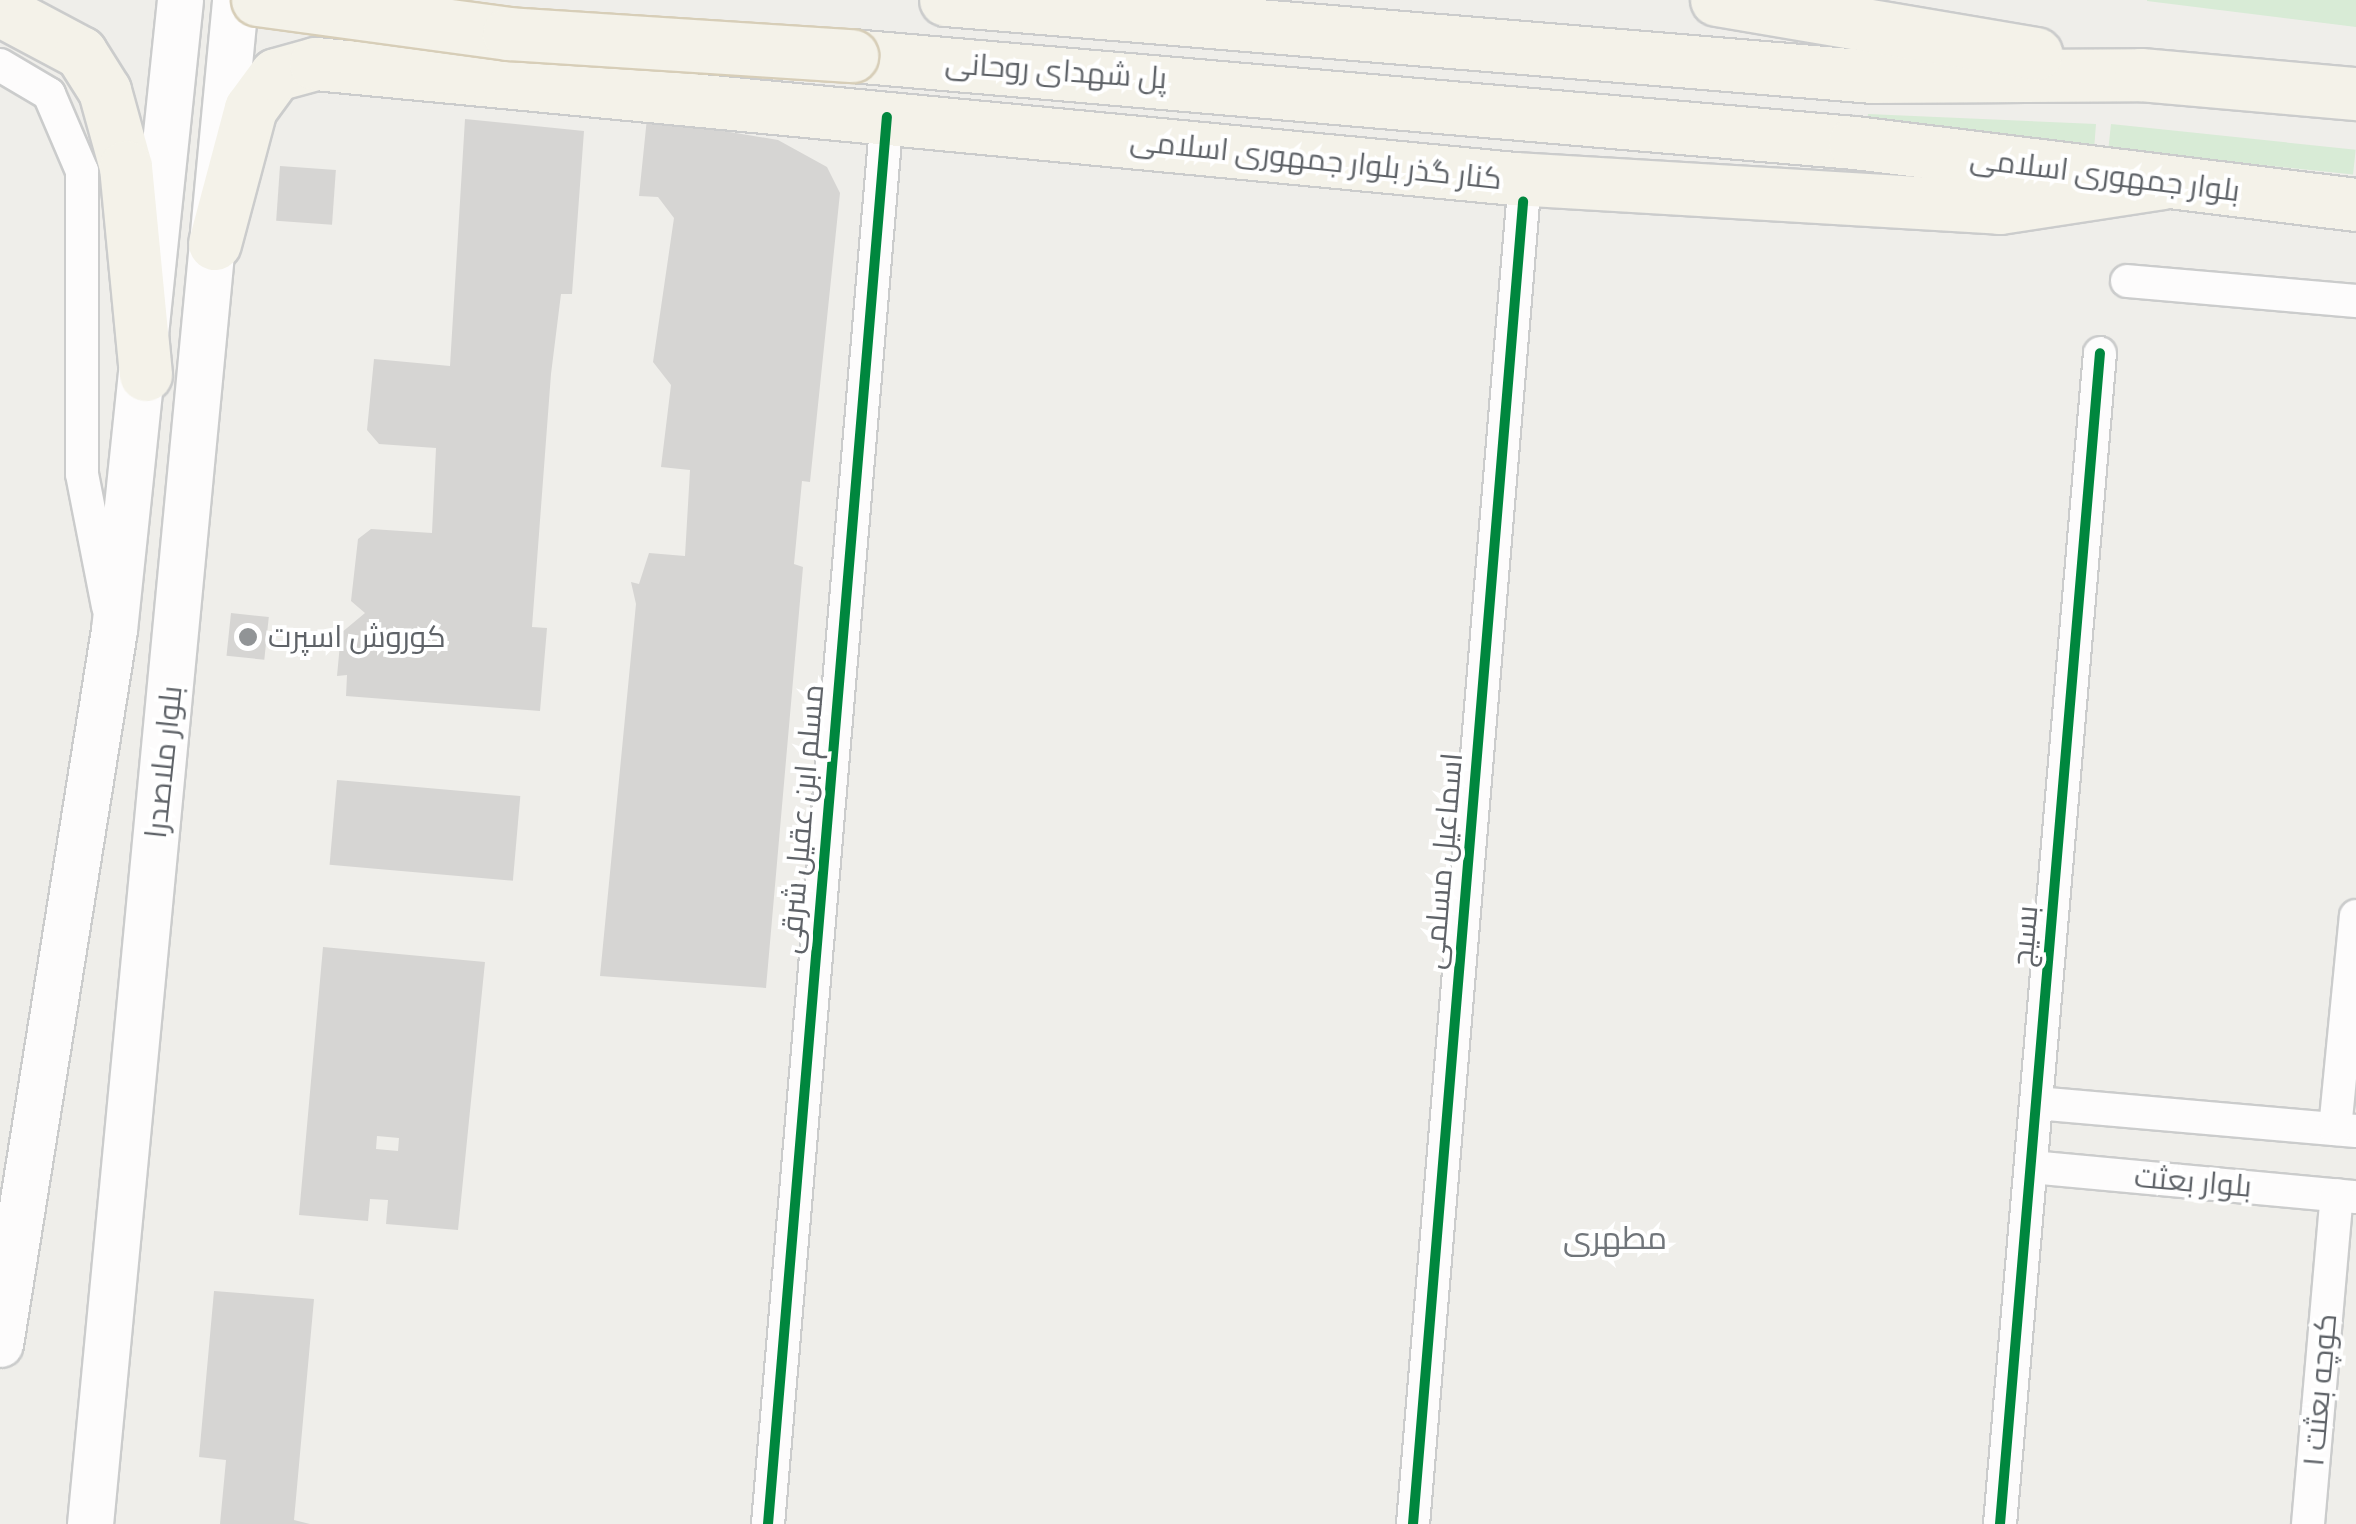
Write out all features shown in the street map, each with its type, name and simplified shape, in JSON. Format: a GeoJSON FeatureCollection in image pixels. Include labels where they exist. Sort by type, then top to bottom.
{"type":"FeatureCollection","features":[{"type":"Feature","properties":{"kind":"main road"},"geometry":{"type":"LineString","coordinates":[[0,1344],[114,630],[146,375],[180,0]]}},
{"type":"Feature","properties":{"kind":"main road","name":"بلوار ملاصدرا"},"geometry":{"type":"LineString","coordinates":[[86,1515],[215,244],[235,0]]}},
{"type":"Feature","properties":{"kind":"main road","name":"پل شهدای روحانی"},"geometry":{"type":"LineString","coordinates":[[258,0],[509,34],[1070,71],[1855,144]]}},
{"type":"Feature","properties":{"kind":"main road"},"geometry":{"type":"LineString","coordinates":[[390,0],[412,53],[469,75]]}},
{"type":"Feature","properties":{"kind":"main road","name":"پل شهدای روحانی"},"geometry":{"type":"LineString","coordinates":[[946,0],[1873,77],[2141,75]]}},
{"type":"Feature","properties":{"kind":"main road"},"geometry":{"type":"LineString","coordinates":[[1717,0],[1834,13],[2141,75],[2356,94]]}},
{"type":"Feature","properties":{"kind":"main road"},"geometry":{"type":"LineString","coordinates":[[0,10],[81,53],[120,132],[146,375]]}},
{"type":"Feature","properties":{"kind":"main road"},"geometry":{"type":"LineString","coordinates":[[215,244],[250,109],[276,76],[316,64],[469,75]]}},
{"type":"Feature","properties":{"kind":"main road","name":"کنار گذر بلوار جمهوری اسلامی"},"geometry":{"type":"LineString","coordinates":[[469,75],[1515,180],[1981,207],[2163,183]]}},
{"type":"Feature","properties":{"kind":"main road","name":"بلوار جمهوری اسلامی"},"geometry":{"type":"LineString","coordinates":[[1855,144],[2356,205]]}},
{"type":"Feature","properties":{"kind":"street"},"geometry":{"type":"LineString","coordinates":[[0,65],[49,94],[82,171],[82,474],[114,630]]}},
{"type":"Feature","properties":{"kind":"street","name":"مسلم ابن عقیل شرقی"},"geometry":{"type":"LineString","coordinates":[[768,1524],[886,117]]}},
{"type":"Feature","properties":{"kind":"street","name":"اسماعیل مسلمی"},"geometry":{"type":"LineString","coordinates":[[1413,1524],[1522,202]]}},
{"type":"Feature","properties":{"kind":"street"},"geometry":{"type":"LineString","coordinates":[[2127,281],[2356,300]]}},
{"type":"Feature","properties":{"kind":"street","name":"بسیج"},"geometry":{"type":"LineString","coordinates":[[2000,1524],[2100,353]]}},
{"type":"Feature","properties":{"kind":"street"},"geometry":{"type":"LineString","coordinates":[[2036,1103],[2345,1130],[2356,916]]}},
{"type":"Feature","properties":{"kind":"street","name":"بلوار بعثت"},"geometry":{"type":"LineString","coordinates":[[2030,1167],[2347,1196]]}},
{"type":"Feature","properties":{"kind":"street","name":"کوچه بعثت ۱"},"geometry":{"type":"LineString","coordinates":[[2308,1524],[2347,1196]]}},
{"type":"Feature","properties":{"kind":"green space"},"geometry":{"type":"Polygon","coordinates":[[[2147,0],[2356,0],[2356,27],[2147,1],[2147,0]]]}},
{"type":"Feature","properties":{"kind":"green space"},"geometry":{"type":"Polygon","coordinates":[[[1868,114],[2096,124],[2094,150],[1867,125],[1868,114]]]}},
{"type":"Feature","properties":{"kind":"green space"},"geometry":{"type":"Polygon","coordinates":[[[2111,124],[2356,150],[2353,175],[2108,149],[2111,124]]]}},
{"type":"Feature","properties":{"kind":"building"},"geometry":{"type":"Polygon","coordinates":[[[647,118],[778,140],[827,167],[840,193],[810,482],[802,481],[794,564],[803,567],[766,988],[600,976],[636,604],[631,582],[639,584],[649,553],[685,556],[690,470],[661,467],[671,385],[653,362],[674,218],[658,197],[639,196],[647,118]]]}},
{"type":"Feature","properties":{"kind":"building"},"geometry":{"type":"Polygon","coordinates":[[[465,119],[584,131],[572,294],[561,294],[551,374],[532,627],[547,628],[540,711],[346,696],[347,675],[337,676],[341,633],[365,613],[351,601],[358,539],[371,529],[432,533],[436,448],[379,444],[367,430],[374,359],[450,366],[465,119]]]}},
{"type":"Feature","properties":{"kind":"building"},"geometry":{"type":"Polygon","coordinates":[[[280,166],[336,170],[332,225],[276,221],[280,166]]]}},
{"type":"Feature","properties":{"kind":"building","name":"کوروش اسپرت"},"geometry":{"type":"Polygon","coordinates":[[[231,613],[269,617],[264,660],[227,656],[231,613]]]}},
{"type":"Feature","properties":{"kind":"building"},"geometry":{"type":"Polygon","coordinates":[[[337,780],[520,796],[513,881],[330,865],[337,780]]]}},
{"type":"Feature","properties":{"kind":"building"},"geometry":{"type":"Polygon","coordinates":[[[323,947],[485,962],[458,1230],[386,1224],[388,1200],[370,1199],[368,1221],[299,1215],[323,947]],[[377,1136],[376,1149],[398,1151],[399,1138],[377,1136]]]}},
{"type":"Feature","properties":{"kind":"building"},"geometry":{"type":"Polygon","coordinates":[[[214,1291],[314,1299],[294,1520],[310,1524],[220,1524],[226,1460],[199,1457],[214,1291]]]}},
{"type":"Feature","properties":{"kind":"cycle path"},"geometry":{"type":"LineString","coordinates":[[768,1524],[887,117]]}},
{"type":"Feature","properties":{"kind":"cycle path"},"geometry":{"type":"LineString","coordinates":[[1413,1524],[1523,202]]}},
{"type":"Feature","properties":{"kind":"cycle path"},"geometry":{"type":"LineString","coordinates":[[2000,1524],[2100,353]]}},
{"type":"Feature","properties":{"kind":"place","name":"کوروش اسپرت"},"geometry":{"type":"Point","coordinates":[248,637]}},
{"type":"Feature","properties":{"kind":"district","name":"مطهری"},"geometry":{"type":"Point","coordinates":[1615,1238]}}]}
